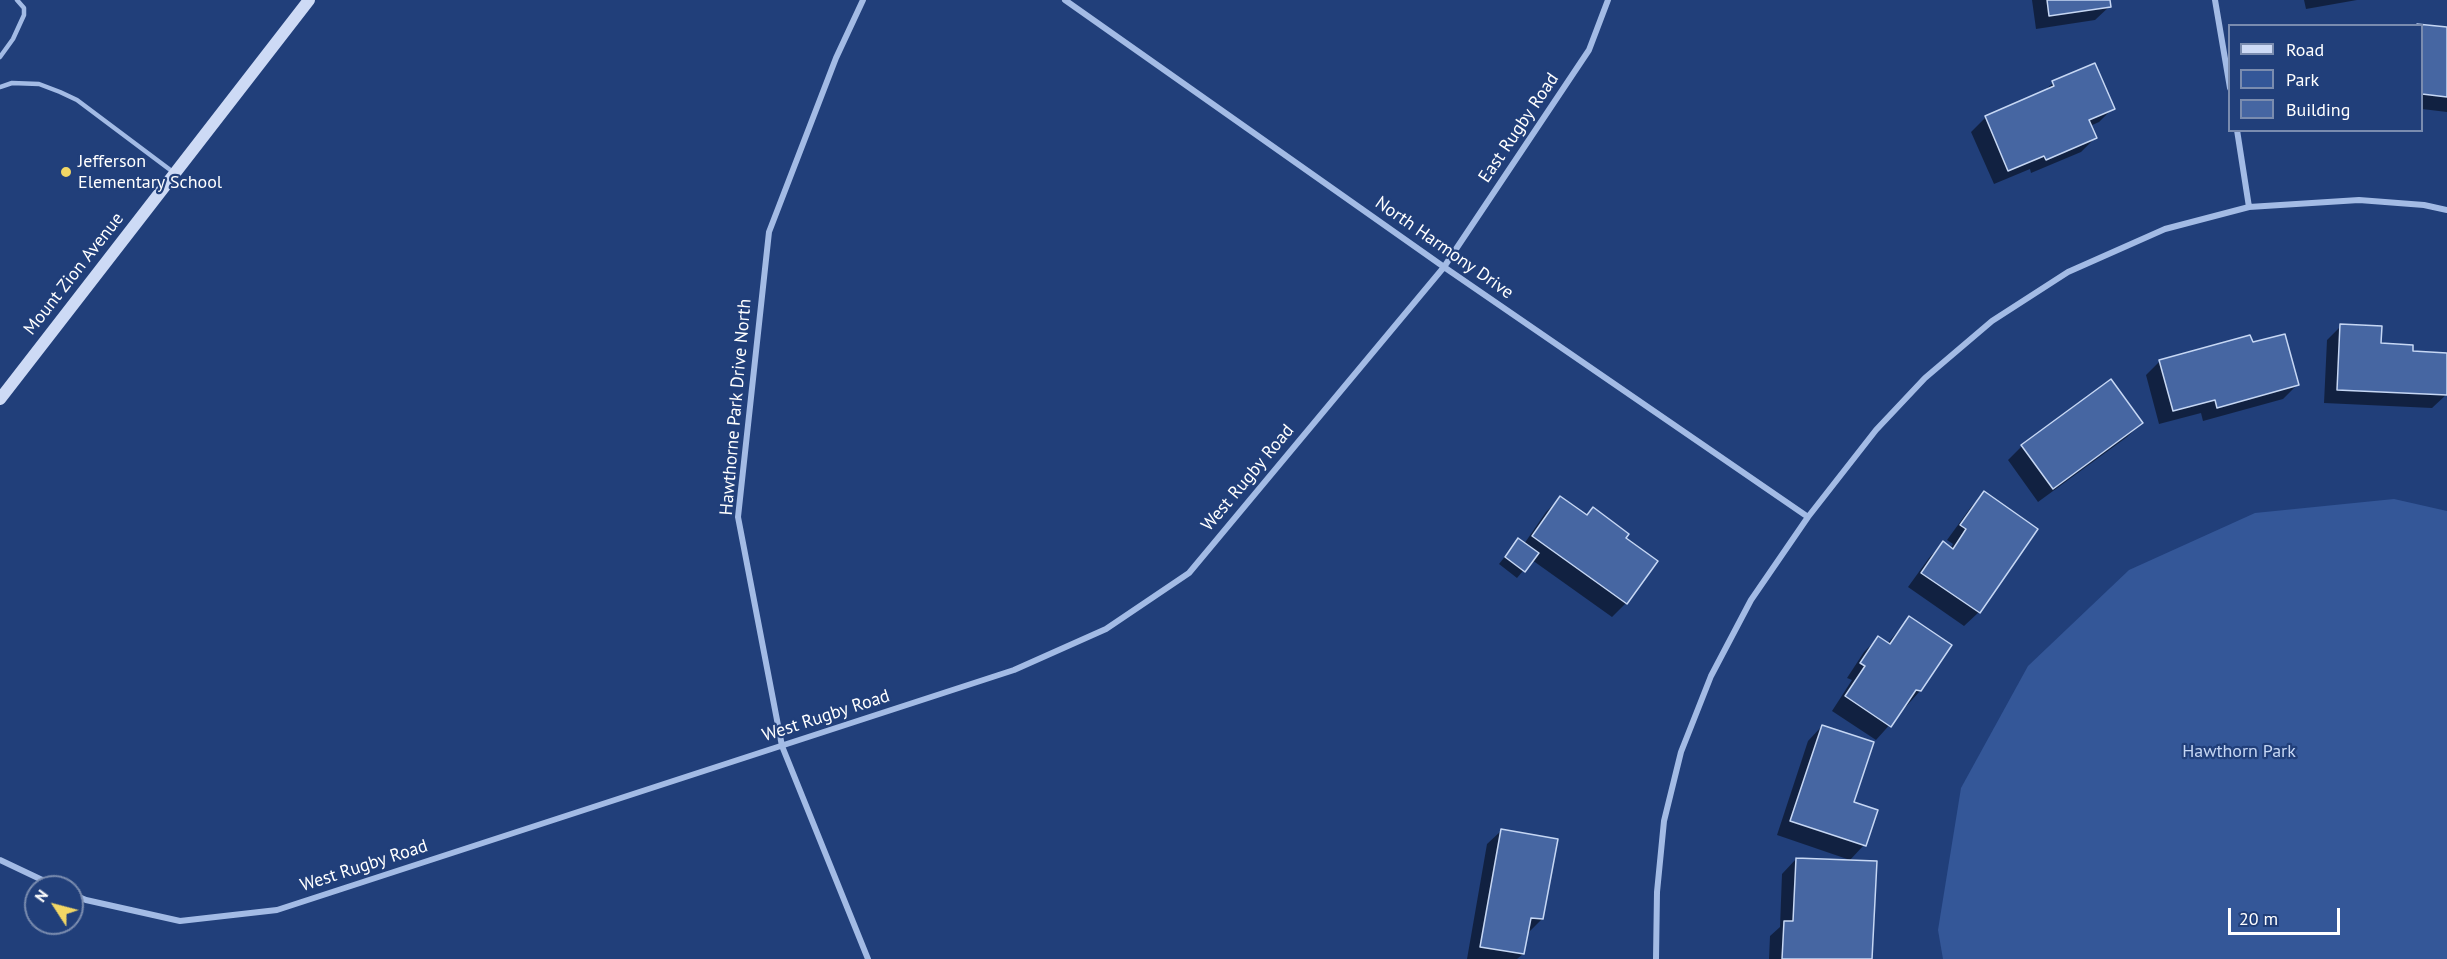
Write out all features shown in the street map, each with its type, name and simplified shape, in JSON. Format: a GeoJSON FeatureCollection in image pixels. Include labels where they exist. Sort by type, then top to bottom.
{"type":"FeatureCollection","features":[{"type":"Feature","properties":{"kind":"main road","name":"Mount Zion Avenue"},"geometry":{"type":"LineString","coordinates":[[0,399],[309,0]]}},
{"type":"Feature","properties":{"kind":"street","name":"Hawthorne Park Drive North"},"geometry":{"type":"LineString","coordinates":[[863,0],[836,58],[769,232],[738,517],[782,746],[868,959]]}},
{"type":"Feature","properties":{"kind":"street","name":"North Harmony Drive"},"geometry":{"type":"LineString","coordinates":[[1065,0],[1444,267],[1808,517]]}},
{"type":"Feature","properties":{"kind":"street","name":"East Rugby Road"},"geometry":{"type":"LineString","coordinates":[[1444,267],[1589,50],[1608,0]]}},
{"type":"Feature","properties":{"kind":"street"},"geometry":{"type":"LineString","coordinates":[[2215,0],[2228,82]]}},
{"type":"Feature","properties":{"kind":"street"},"geometry":{"type":"LineString","coordinates":[[2236,132],[2249,207]]}},
{"type":"Feature","properties":{"kind":"street"},"geometry":{"type":"LineString","coordinates":[[1656,959],[1657,892],[1664,821],[1681,752],[1711,676],[1751,600],[1808,517],[1876,430],[1925,378],[1992,321],[2068,272],[2165,229],[2249,207],[2359,200],[2424,205],[2447,210]]}},
{"type":"Feature","properties":{"kind":"street","name":"West Rugby Road"},"geometry":{"type":"LineString","coordinates":[[84,899],[180,921],[277,910],[1014,670],[1106,629],[1189,573],[1444,267]]}},
{"type":"Feature","properties":{"kind":"street"},"geometry":{"type":"LineString","coordinates":[[0,860],[32,875]]}},
{"type":"Feature","properties":{"kind":"lane"},"geometry":{"type":"LineString","coordinates":[[0,57],[14,39],[24,15],[24,8],[16,0]]}},
{"type":"Feature","properties":{"kind":"lane"},"geometry":{"type":"LineString","coordinates":[[0,87],[12,83],[39,84],[77,100],[175,173]]}},
{"type":"Feature","properties":{"kind":"green space","name":"Hawthorn Park"},"geometry":{"type":"Polygon","coordinates":[[[2394,499],[2447,511],[2447,959],[1943,959],[1938,930],[1961,788],[2028,666],[2129,570],[2255,513],[2394,499]]]}},
{"type":"Feature","properties":{"kind":"building"},"geometry":{"type":"Polygon","coordinates":[[[2047,0],[2110,0],[2111,7],[2049,16],[2047,0]]]}},
{"type":"Feature","properties":{"kind":"building"},"geometry":{"type":"Polygon","coordinates":[[[2423,25],[2447,27],[2447,97],[2423,94],[2423,25]]]}},
{"type":"Feature","properties":{"kind":"building"},"geometry":{"type":"Polygon","coordinates":[[[2095,63],[2115,109],[2089,120],[2097,138],[2046,160],[2044,156],[2008,171],[1985,116],[2054,86],[2052,81],[2095,63]]]}},
{"type":"Feature","properties":{"kind":"building"},"geometry":{"type":"Polygon","coordinates":[[[2340,324],[2382,326],[2381,343],[2413,345],[2413,351],[2447,353],[2447,395],[2337,390],[2340,324]]]}},
{"type":"Feature","properties":{"kind":"building"},"geometry":{"type":"Polygon","coordinates":[[[2285,334],[2299,385],[2217,408],[2215,400],[2173,411],[2159,360],[2250,335],[2253,342],[2285,334]]]}},
{"type":"Feature","properties":{"kind":"building"},"geometry":{"type":"Polygon","coordinates":[[[2111,379],[2143,423],[2053,489],[2021,445],[2111,379]]]}},
{"type":"Feature","properties":{"kind":"building"},"geometry":{"type":"Polygon","coordinates":[[[1984,491],[2038,529],[1980,613],[1921,573],[1943,541],[1953,549],[1966,529],[1960,525],[1984,491]]]}},
{"type":"Feature","properties":{"kind":"building"},"geometry":{"type":"Polygon","coordinates":[[[1560,496],[1587,515],[1593,507],[1629,534],[1626,538],[1658,561],[1627,604],[1532,536],[1560,496]]]}},
{"type":"Feature","properties":{"kind":"building"},"geometry":{"type":"Polygon","coordinates":[[[1518,538],[1539,553],[1525,572],[1505,557],[1518,538]]]}},
{"type":"Feature","properties":{"kind":"building"},"geometry":{"type":"Polygon","coordinates":[[[1909,616],[1952,645],[1921,691],[1916,690],[1891,727],[1845,696],[1865,666],[1860,663],[1878,636],[1890,644],[1909,616]]]}},
{"type":"Feature","properties":{"kind":"building"},"geometry":{"type":"Polygon","coordinates":[[[1822,725],[1874,742],[1854,802],[1878,810],[1866,846],[1790,821],[1822,725]]]}},
{"type":"Feature","properties":{"kind":"building"},"geometry":{"type":"Polygon","coordinates":[[[1501,829],[1558,839],[1543,919],[1531,918],[1524,954],[1480,947],[1501,829]]]}},
{"type":"Feature","properties":{"kind":"building"},"geometry":{"type":"Polygon","coordinates":[[[1796,858],[1877,861],[1872,959],[1782,959],[1784,921],[1793,921],[1796,858]]]}},
{"type":"Feature","properties":{"kind":"place","name":"Jefferson Elementary School"},"geometry":{"type":"Point","coordinates":[66,172]}}]}
